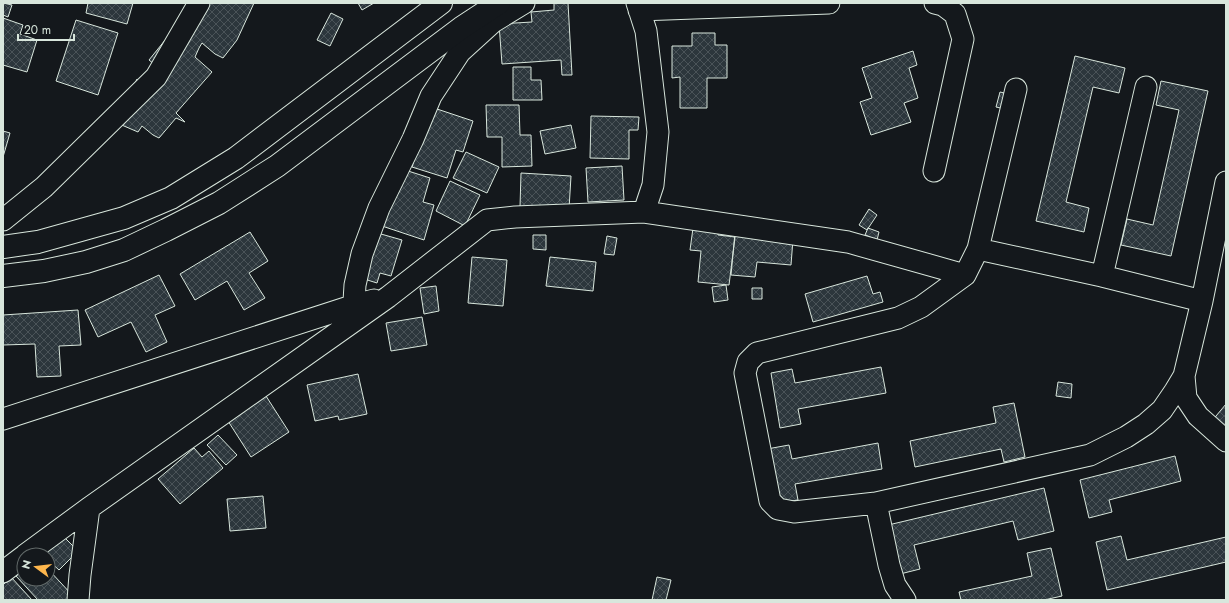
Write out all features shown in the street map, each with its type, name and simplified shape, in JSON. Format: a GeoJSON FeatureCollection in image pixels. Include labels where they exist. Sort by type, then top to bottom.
{"type":"FeatureCollection","features":[{"type":"Feature","properties":{"kind":"main road"},"geometry":{"type":"LineString","coordinates":[[3,247],[38,242],[88,229],[124,218],[171,198],[236,158],[441,3]]}},
{"type":"Feature","properties":{"kind":"main road"},"geometry":{"type":"LineString","coordinates":[[3,276],[44,271],[86,262],[124,250],[219,203],[277,166],[461,28],[499,3]]}},
{"type":"Feature","properties":{"kind":"street"},"geometry":{"type":"LineString","coordinates":[[3,220],[44,187],[156,77],[199,3]]}},
{"type":"Feature","properties":{"kind":"street"},"geometry":{"type":"LineString","coordinates":[[354,313],[355,285],[362,254],[379,208],[413,139],[431,96],[460,52],[493,22],[524,3]]}},
{"type":"Feature","properties":{"kind":"street"},"geometry":{"type":"LineString","coordinates":[[644,212],[653,185],[658,132],[646,31],[638,6],[829,3]]}},
{"type":"Feature","properties":{"kind":"street"},"geometry":{"type":"LineString","coordinates":[[934,172],[963,39],[955,14],[943,5],[935,3]]}},
{"type":"Feature","properties":{"kind":"street"},"geometry":{"type":"LineString","coordinates":[[1102,276],[1146,87]]}},
{"type":"Feature","properties":{"kind":"street"},"geometry":{"type":"LineString","coordinates":[[1016,89],[978,249],[965,275],[921,308],[898,318],[756,353],[748,362],[745,373],[770,501],[778,509],[794,512],[876,503],[1090,455],[1126,437],[1146,424],[1162,410],[1184,376],[1202,301],[1226,182]]}},
{"type":"Feature","properties":{"kind":"street"},"geometry":{"type":"LineString","coordinates":[[3,419],[354,313],[388,297],[488,220],[644,212],[848,242],[965,275]]}},
{"type":"Feature","properties":{"kind":"street"},"geometry":{"type":"LineString","coordinates":[[978,249],[1102,276],[1202,301]]}},
{"type":"Feature","properties":{"kind":"street"},"geometry":{"type":"LineString","coordinates":[[37,547],[354,313]]}},
{"type":"Feature","properties":{"kind":"street"},"geometry":{"type":"LineString","coordinates":[[1184,376],[1186,398],[1198,416],[1226,441]]}},
{"type":"Feature","properties":{"kind":"street"},"geometry":{"type":"LineString","coordinates":[[876,503],[889,565],[895,585],[905,600]]}},
{"type":"Feature","properties":{"kind":"street"},"geometry":{"type":"LineString","coordinates":[[78,600],[88,508]]}},
{"type":"Feature","properties":{"kind":"street"},"geometry":{"type":"LineString","coordinates":[[3,572],[16,563]]}},
{"type":"Feature","properties":{"kind":"building"},"geometry":{"type":"Polygon","coordinates":[[[3,3],[12,5],[8,17],[3,15],[3,3]]]}},
{"type":"Feature","properties":{"kind":"building"},"geometry":{"type":"Polygon","coordinates":[[[88,3],[133,3],[127,24],[86,13],[88,3]]]}},
{"type":"Feature","properties":{"kind":"building"},"geometry":{"type":"Polygon","coordinates":[[[195,3],[254,3],[237,40],[223,58],[215,54],[202,43],[199,48],[195,57],[212,72],[176,113],[185,122],[176,118],[159,138],[142,126],[138,132],[117,123],[137,79],[152,92],[155,65],[149,60],[195,3]]]}},
{"type":"Feature","properties":{"kind":"building"},"geometry":{"type":"Polygon","coordinates":[[[358,3],[374,3],[362,10],[358,3]]]}},
{"type":"Feature","properties":{"kind":"building"},"geometry":{"type":"Polygon","coordinates":[[[554,3],[568,3],[572,75],[562,75],[561,60],[502,64],[499,24],[532,22],[531,12],[554,10],[554,3]]]}},
{"type":"Feature","properties":{"kind":"building"},"geometry":{"type":"Polygon","coordinates":[[[331,13],[343,19],[330,46],[317,40],[331,13]]]}},
{"type":"Feature","properties":{"kind":"building"},"geometry":{"type":"Polygon","coordinates":[[[3,18],[23,25],[20,34],[37,40],[27,72],[3,65],[3,18]]]}},
{"type":"Feature","properties":{"kind":"building"},"geometry":{"type":"Polygon","coordinates":[[[76,20],[118,33],[98,95],[56,81],[76,20]]]}},
{"type":"Feature","properties":{"kind":"building"},"geometry":{"type":"Polygon","coordinates":[[[692,33],[715,33],[715,45],[727,45],[727,78],[707,78],[707,108],[680,108],[680,77],[672,78],[672,46],[692,46],[692,33]]]}},
{"type":"Feature","properties":{"kind":"building"},"geometry":{"type":"Polygon","coordinates":[[[913,51],[917,65],[909,68],[918,98],[904,103],[911,122],[871,135],[860,102],[872,98],[862,68],[913,51]]]}},
{"type":"Feature","properties":{"kind":"building"},"geometry":{"type":"Polygon","coordinates":[[[1075,56],[1125,68],[1119,93],[1093,87],[1066,202],[1089,208],[1084,232],[1036,221],[1075,56]]]}},
{"type":"Feature","properties":{"kind":"building"},"geometry":{"type":"Polygon","coordinates":[[[513,67],[531,67],[531,80],[541,80],[542,100],[513,100],[513,67]]]}},
{"type":"Feature","properties":{"kind":"building"},"geometry":{"type":"Polygon","coordinates":[[[1161,81],[1208,91],[1171,256],[1121,245],[1127,219],[1153,225],[1179,110],[1156,105],[1161,81]]]}},
{"type":"Feature","properties":{"kind":"building"},"geometry":{"type":"Polygon","coordinates":[[[1000,92],[1013,95],[1009,110],[996,107],[1000,92]]]}},
{"type":"Feature","properties":{"kind":"building"},"geometry":{"type":"Polygon","coordinates":[[[486,105],[519,105],[520,135],[531,135],[532,166],[502,167],[502,137],[487,137],[486,105]]]}},
{"type":"Feature","properties":{"kind":"building"},"geometry":{"type":"Polygon","coordinates":[[[431,107],[473,121],[463,152],[456,150],[447,178],[412,167],[431,107]]]}},
{"type":"Feature","properties":{"kind":"building"},"geometry":{"type":"Polygon","coordinates":[[[591,116],[639,117],[638,130],[629,130],[629,159],[590,158],[591,116]]]}},
{"type":"Feature","properties":{"kind":"building"},"geometry":{"type":"Polygon","coordinates":[[[571,125],[576,148],[545,154],[540,131],[571,125]]]}},
{"type":"Feature","properties":{"kind":"building"},"geometry":{"type":"Polygon","coordinates":[[[3,131],[10,133],[3,157],[3,131]]]}},
{"type":"Feature","properties":{"kind":"building"},"geometry":{"type":"Polygon","coordinates":[[[466,152],[499,167],[487,193],[453,178],[466,152]]]}},
{"type":"Feature","properties":{"kind":"building"},"geometry":{"type":"Polygon","coordinates":[[[622,166],[624,200],[588,202],[586,168],[622,166]]]}},
{"type":"Feature","properties":{"kind":"building"},"geometry":{"type":"Polygon","coordinates":[[[405,170],[430,178],[423,202],[434,205],[424,240],[379,225],[405,170]]]}},
{"type":"Feature","properties":{"kind":"building"},"geometry":{"type":"Polygon","coordinates":[[[521,173],[571,176],[569,209],[520,207],[521,173]]]}},
{"type":"Feature","properties":{"kind":"building"},"geometry":{"type":"Polygon","coordinates":[[[450,181],[480,195],[465,226],[436,211],[450,181]]]}},
{"type":"Feature","properties":{"kind":"building"},"geometry":{"type":"Polygon","coordinates":[[[869,209],[877,215],[867,230],[859,225],[869,209]]]}},
{"type":"Feature","properties":{"kind":"building"},"geometry":{"type":"Polygon","coordinates":[[[693,228],[718,231],[718,235],[735,237],[729,285],[698,282],[701,251],[690,250],[693,228]]]}},
{"type":"Feature","properties":{"kind":"building"},"geometry":{"type":"Polygon","coordinates":[[[868,228],[879,232],[877,240],[865,235],[868,228]]]}},
{"type":"Feature","properties":{"kind":"building"},"geometry":{"type":"Polygon","coordinates":[[[250,232],[268,261],[249,273],[265,298],[244,310],[227,281],[195,300],[180,274],[250,232]]]}},
{"type":"Feature","properties":{"kind":"building"},"geometry":{"type":"Polygon","coordinates":[[[374,232],[402,240],[391,276],[380,273],[377,283],[361,278],[374,232]]]}},
{"type":"Feature","properties":{"kind":"building"},"geometry":{"type":"Polygon","coordinates":[[[735,233],[793,239],[791,265],[757,262],[755,277],[731,275],[735,233]]]}},
{"type":"Feature","properties":{"kind":"building"},"geometry":{"type":"Polygon","coordinates":[[[533,235],[546,235],[546,250],[533,249],[533,235]]]}},
{"type":"Feature","properties":{"kind":"building"},"geometry":{"type":"Polygon","coordinates":[[[607,236],[617,238],[614,255],[604,254],[607,236]]]}},
{"type":"Feature","properties":{"kind":"building"},"geometry":{"type":"Polygon","coordinates":[[[472,257],[507,260],[503,306],[468,303],[472,257]]]}},
{"type":"Feature","properties":{"kind":"building"},"geometry":{"type":"Polygon","coordinates":[[[550,257],[596,262],[593,291],[546,286],[550,257]]]}},
{"type":"Feature","properties":{"kind":"building"},"geometry":{"type":"Polygon","coordinates":[[[159,275],[175,306],[155,315],[167,342],[146,352],[131,322],[98,337],[85,310],[159,275]]]}},
{"type":"Feature","properties":{"kind":"building"},"geometry":{"type":"Polygon","coordinates":[[[867,276],[873,294],[880,292],[883,302],[813,322],[805,294],[867,276]]]}},
{"type":"Feature","properties":{"kind":"building"},"geometry":{"type":"Polygon","coordinates":[[[726,285],[728,300],[714,302],[712,287],[726,285]]]}},
{"type":"Feature","properties":{"kind":"building"},"geometry":{"type":"Polygon","coordinates":[[[436,286],[439,311],[424,314],[420,288],[436,286]]]}},
{"type":"Feature","properties":{"kind":"building"},"geometry":{"type":"Polygon","coordinates":[[[752,288],[762,288],[762,299],[752,299],[752,288]]]}},
{"type":"Feature","properties":{"kind":"building"},"geometry":{"type":"Polygon","coordinates":[[[78,310],[81,345],[59,346],[61,376],[37,377],[35,344],[3,345],[3,315],[78,310]]]}},
{"type":"Feature","properties":{"kind":"building"},"geometry":{"type":"Polygon","coordinates":[[[422,317],[427,345],[391,351],[386,323],[422,317]]]}},
{"type":"Feature","properties":{"kind":"building"},"geometry":{"type":"Polygon","coordinates":[[[881,367],[886,393],[798,409],[801,424],[780,428],[771,373],[792,369],[795,383],[881,367]]]}},
{"type":"Feature","properties":{"kind":"building"},"geometry":{"type":"Polygon","coordinates":[[[358,374],[367,414],[339,420],[338,416],[315,421],[307,385],[358,374]]]}},
{"type":"Feature","properties":{"kind":"building"},"geometry":{"type":"Polygon","coordinates":[[[1058,382],[1072,384],[1071,398],[1056,396],[1058,382]]]}},
{"type":"Feature","properties":{"kind":"building"},"geometry":{"type":"Polygon","coordinates":[[[266,396],[289,432],[251,457],[228,421],[266,396]]]}},
{"type":"Feature","properties":{"kind":"building"},"geometry":{"type":"Polygon","coordinates":[[[1014,403],[1025,457],[1004,462],[1001,449],[915,467],[910,441],[996,423],[993,407],[1014,403]]]}},
{"type":"Feature","properties":{"kind":"building"},"geometry":{"type":"Polygon","coordinates":[[[1226,404],[1226,434],[1211,422],[1226,404]]]}},
{"type":"Feature","properties":{"kind":"building"},"geometry":{"type":"Polygon","coordinates":[[[218,435],[237,455],[226,465],[207,445],[218,435]]]}},
{"type":"Feature","properties":{"kind":"building"},"geometry":{"type":"Polygon","coordinates":[[[878,443],[882,469],[795,484],[798,500],[777,504],[767,449],[789,445],[792,459],[878,443]]]}},
{"type":"Feature","properties":{"kind":"building"},"geometry":{"type":"Polygon","coordinates":[[[194,448],[202,457],[209,451],[223,468],[180,504],[158,479],[194,448]]]}},
{"type":"Feature","properties":{"kind":"building"},"geometry":{"type":"Polygon","coordinates":[[[1175,456],[1181,481],[1109,500],[1112,512],[1089,518],[1080,480],[1175,456]]]}},
{"type":"Feature","properties":{"kind":"building"},"geometry":{"type":"Polygon","coordinates":[[[1044,488],[1054,531],[1018,540],[1013,521],[914,545],[920,569],[896,575],[884,526],[1044,488]]]}},
{"type":"Feature","properties":{"kind":"building"},"geometry":{"type":"Polygon","coordinates":[[[263,496],[266,528],[230,531],[227,499],[263,496]]]}},
{"type":"Feature","properties":{"kind":"building"},"geometry":{"type":"Polygon","coordinates":[[[62,535],[78,551],[59,570],[56,567],[56,547],[51,547],[62,535]]]}},
{"type":"Feature","properties":{"kind":"building"},"geometry":{"type":"Polygon","coordinates":[[[1121,536],[1127,560],[1226,537],[1226,562],[1107,590],[1096,542],[1121,536]]]}},
{"type":"Feature","properties":{"kind":"building"},"geometry":{"type":"Polygon","coordinates":[[[1051,548],[1062,596],[1044,600],[961,600],[959,592],[1032,576],[1027,553],[1051,548]]]}},
{"type":"Feature","properties":{"kind":"building"},"geometry":{"type":"Polygon","coordinates":[[[11,577],[16,582],[16,587],[20,587],[32,600],[3,600],[3,585],[11,577]]]}},
{"type":"Feature","properties":{"kind":"building"},"geometry":{"type":"Polygon","coordinates":[[[657,577],[671,580],[666,600],[652,600],[657,577]]]}},
{"type":"Feature","properties":{"kind":"building"},"geometry":{"type":"Polygon","coordinates":[[[56,578],[73,596],[69,600],[38,600],[26,587],[56,587],[56,578]]]}}]}
